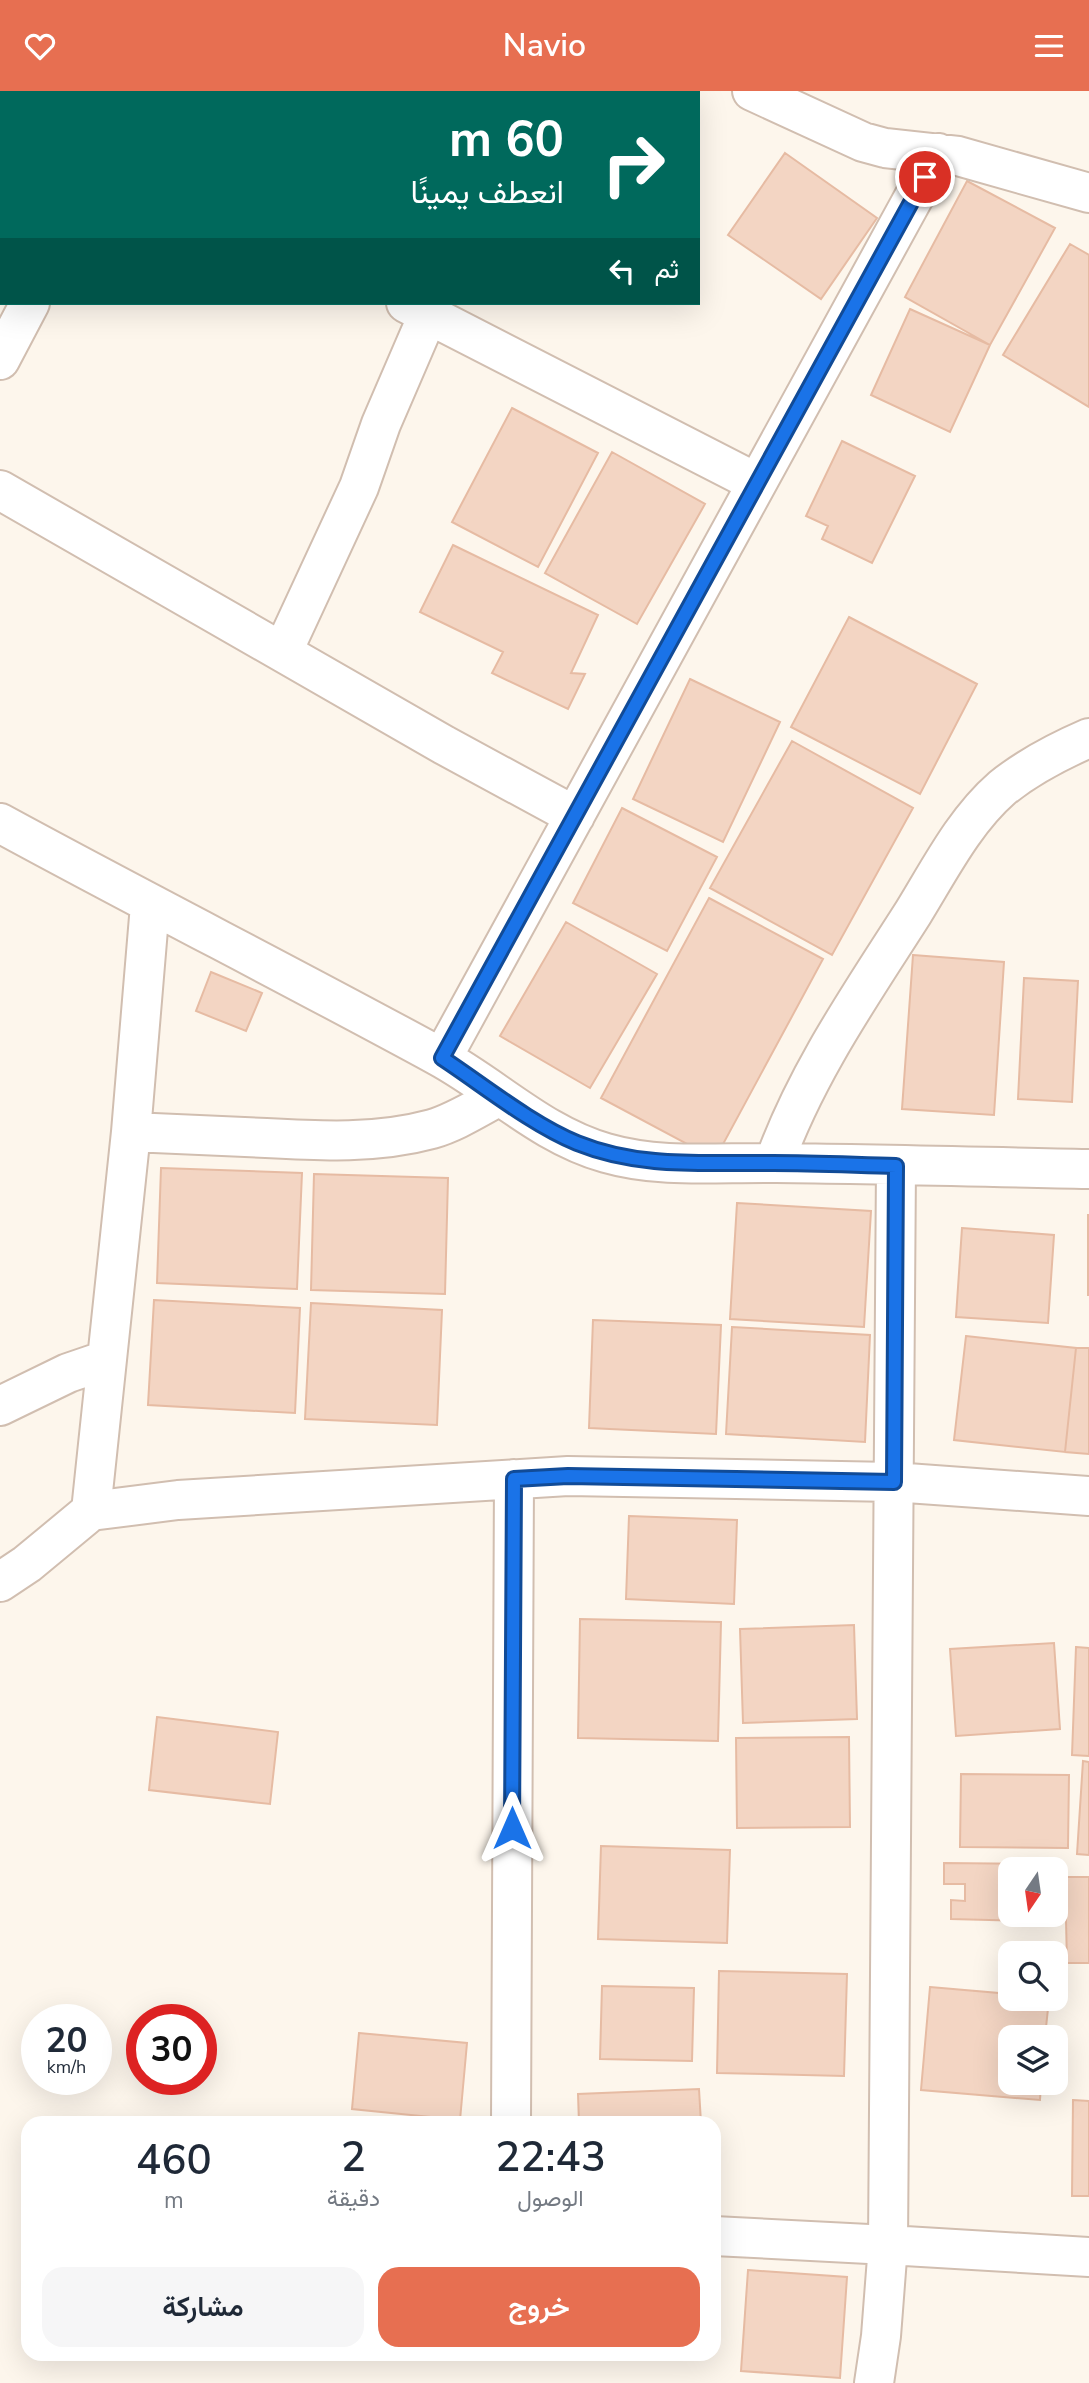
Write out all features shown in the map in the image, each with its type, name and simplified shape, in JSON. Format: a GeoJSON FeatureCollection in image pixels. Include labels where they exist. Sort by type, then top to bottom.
{"type":"FeatureCollection","features":[{"type":"Feature","properties":{"kind":"street"},"geometry":{"type":"LineString","coordinates":[[752,91],[863,142],[885,148],[938,153],[1089,193]]}},
{"type":"Feature","properties":{"kind":"street"},"geometry":{"type":"LineString","coordinates":[[442,1058],[938,153]]}},
{"type":"Feature","properties":{"kind":"street"},"geometry":{"type":"LineString","coordinates":[[0,360],[29,305]]}},
{"type":"Feature","properties":{"kind":"street"},"geometry":{"type":"LineString","coordinates":[[283,651],[359,487],[417,309],[757,484]]}},
{"type":"Feature","properties":{"kind":"street"},"geometry":{"type":"LineString","coordinates":[[0,490],[444,745],[575,816]]}},
{"type":"Feature","properties":{"kind":"street"},"geometry":{"type":"LineString","coordinates":[[774,1163],[786,1128],[808,1084],[849,1013],[955,845],[1002,788],[1057,751],[1089,738]]}},
{"type":"Feature","properties":{"kind":"street"},"geometry":{"type":"LineString","coordinates":[[0,823],[442,1058],[544,1126],[605,1153],[639,1161],[673,1164],[774,1163],[1089,1169]]}},
{"type":"Feature","properties":{"kind":"street"},"geometry":{"type":"LineString","coordinates":[[91,1511],[131,1132],[150,905]]}},
{"type":"Feature","properties":{"kind":"street"},"geometry":{"type":"LineString","coordinates":[[131,1132],[307,1140],[353,1141],[386,1138],[433,1128],[499,1096]]}},
{"type":"Feature","properties":{"kind":"street"},"geometry":{"type":"LineString","coordinates":[[874,2383],[881,2336],[888,2245],[896,1166]]}},
{"type":"Feature","properties":{"kind":"street"},"geometry":{"type":"LineString","coordinates":[[0,1406],[68,1373],[106,1360]]}},
{"type":"Feature","properties":{"kind":"street"},"geometry":{"type":"LineString","coordinates":[[0,1583],[91,1511],[178,1500],[568,1476],[894,1482],[1089,1496]]}},
{"type":"Feature","properties":{"kind":"street"},"geometry":{"type":"LineString","coordinates":[[511,2116],[514,1479]]}},
{"type":"Feature","properties":{"kind":"street"},"geometry":{"type":"LineString","coordinates":[[721,2236],[1089,2257]]}},
{"type":"Feature","properties":{"kind":"building"},"geometry":{"type":"Polygon","coordinates":[[[785,153],[877,218],[821,299],[728,235],[785,153]]]}},
{"type":"Feature","properties":{"kind":"building"},"geometry":{"type":"Polygon","coordinates":[[[967,181],[1055,228],[990,345],[905,297],[967,181]]]}},
{"type":"Feature","properties":{"kind":"building"},"geometry":{"type":"Polygon","coordinates":[[[1070,244],[1089,255],[1089,407],[1003,355],[1070,244]]]}},
{"type":"Feature","properties":{"kind":"building"},"geometry":{"type":"Polygon","coordinates":[[[910,309],[990,345],[950,432],[871,395],[910,309]]]}},
{"type":"Feature","properties":{"kind":"building"},"geometry":{"type":"Polygon","coordinates":[[[512,408],[598,453],[538,567],[452,522],[512,408]]]}},
{"type":"Feature","properties":{"kind":"building"},"geometry":{"type":"Polygon","coordinates":[[[842,441],[915,476],[872,563],[822,539],[828,526],[806,516],[842,441]]]}},
{"type":"Feature","properties":{"kind":"building"},"geometry":{"type":"Polygon","coordinates":[[[612,452],[705,504],[637,624],[545,573],[612,452]]]}},
{"type":"Feature","properties":{"kind":"building"},"geometry":{"type":"Polygon","coordinates":[[[453,545],[598,615],[571,673],[585,674],[568,709],[492,673],[503,652],[420,612],[453,545]]]}},
{"type":"Feature","properties":{"kind":"building"},"geometry":{"type":"Polygon","coordinates":[[[849,617],[977,684],[920,794],[791,727],[849,617]]]}},
{"type":"Feature","properties":{"kind":"building"},"geometry":{"type":"Polygon","coordinates":[[[690,679],[780,722],[723,842],[633,799],[690,679]]]}},
{"type":"Feature","properties":{"kind":"building"},"geometry":{"type":"Polygon","coordinates":[[[792,741],[913,808],[832,955],[710,888],[792,741]]]}},
{"type":"Feature","properties":{"kind":"building"},"geometry":{"type":"Polygon","coordinates":[[[622,808],[717,857],[667,951],[573,903],[622,808]]]}},
{"type":"Feature","properties":{"kind":"building"},"geometry":{"type":"Polygon","coordinates":[[[709,898],[823,959],[715,1159],[601,1098],[709,898]]]}},
{"type":"Feature","properties":{"kind":"building"},"geometry":{"type":"Polygon","coordinates":[[[566,922],[657,974],[590,1088],[500,1036],[566,922]]]}},
{"type":"Feature","properties":{"kind":"building"},"geometry":{"type":"Polygon","coordinates":[[[913,955],[1004,962],[994,1115],[902,1109],[913,955]]]}},
{"type":"Feature","properties":{"kind":"building"},"geometry":{"type":"Polygon","coordinates":[[[211,972],[262,993],[246,1031],[196,1011],[211,972]]]}},
{"type":"Feature","properties":{"kind":"building"},"geometry":{"type":"Polygon","coordinates":[[[1024,978],[1078,981],[1072,1102],[1018,1099],[1024,978]]]}},
{"type":"Feature","properties":{"kind":"building"},"geometry":{"type":"Polygon","coordinates":[[[161,1168],[302,1173],[297,1289],[157,1283],[161,1168]]]}},
{"type":"Feature","properties":{"kind":"building"},"geometry":{"type":"Polygon","coordinates":[[[314,1174],[448,1178],[445,1294],[311,1290],[314,1174]]]}},
{"type":"Feature","properties":{"kind":"building"},"geometry":{"type":"Polygon","coordinates":[[[737,1203],[871,1211],[864,1327],[730,1319],[737,1203]]]}},
{"type":"Feature","properties":{"kind":"building"},"geometry":{"type":"Polygon","coordinates":[[[1089,1215],[1089,1295],[1088,1295],[1089,1215]]]}},
{"type":"Feature","properties":{"kind":"building"},"geometry":{"type":"Polygon","coordinates":[[[962,1228],[1054,1235],[1048,1323],[956,1317],[962,1228]]]}},
{"type":"Feature","properties":{"kind":"building"},"geometry":{"type":"Polygon","coordinates":[[[154,1300],[300,1308],[295,1413],[148,1405],[154,1300]]]}},
{"type":"Feature","properties":{"kind":"building"},"geometry":{"type":"Polygon","coordinates":[[[311,1303],[442,1310],[437,1425],[305,1419],[311,1303]]]}},
{"type":"Feature","properties":{"kind":"building"},"geometry":{"type":"Polygon","coordinates":[[[593,1320],[721,1325],[716,1434],[589,1428],[593,1320]]]}},
{"type":"Feature","properties":{"kind":"building"},"geometry":{"type":"Polygon","coordinates":[[[732,1327],[870,1335],[865,1442],[726,1434],[732,1327]]]}},
{"type":"Feature","properties":{"kind":"building"},"geometry":{"type":"Polygon","coordinates":[[[966,1336],[1076,1348],[1065,1452],[954,1440],[966,1336]]]}},
{"type":"Feature","properties":{"kind":"building"},"geometry":{"type":"Polygon","coordinates":[[[1076,1348],[1089,1348],[1089,1454],[1065,1452],[1076,1348]]]}},
{"type":"Feature","properties":{"kind":"building"},"geometry":{"type":"Polygon","coordinates":[[[629,1516],[737,1520],[734,1604],[626,1599],[629,1516]]]}},
{"type":"Feature","properties":{"kind":"building"},"geometry":{"type":"Polygon","coordinates":[[[580,1619],[721,1622],[718,1741],[578,1738],[580,1619]]]}},
{"type":"Feature","properties":{"kind":"building"},"geometry":{"type":"Polygon","coordinates":[[[854,1625],[857,1719],[743,1723],[740,1629],[854,1625]]]}},
{"type":"Feature","properties":{"kind":"building"},"geometry":{"type":"Polygon","coordinates":[[[1054,1643],[1060,1729],[956,1736],[950,1649],[1054,1643]]]}},
{"type":"Feature","properties":{"kind":"building"},"geometry":{"type":"Polygon","coordinates":[[[1076,1647],[1089,1648],[1089,1756],[1072,1755],[1076,1647]]]}},
{"type":"Feature","properties":{"kind":"building"},"geometry":{"type":"Polygon","coordinates":[[[157,1717],[278,1732],[270,1804],[149,1790],[157,1717]]]}},
{"type":"Feature","properties":{"kind":"building"},"geometry":{"type":"Polygon","coordinates":[[[849,1737],[850,1827],[737,1828],[736,1738],[849,1737]]]}},
{"type":"Feature","properties":{"kind":"building"},"geometry":{"type":"Polygon","coordinates":[[[1083,1761],[1089,1762],[1089,1855],[1077,1854],[1083,1761]]]}},
{"type":"Feature","properties":{"kind":"building"},"geometry":{"type":"Polygon","coordinates":[[[961,1774],[1069,1775],[1068,1848],[960,1847],[961,1774]]]}},
{"type":"Feature","properties":{"kind":"building"},"geometry":{"type":"Polygon","coordinates":[[[601,1846],[730,1850],[727,1943],[598,1939],[601,1846]]]}},
{"type":"Feature","properties":{"kind":"building"},"geometry":{"type":"Polygon","coordinates":[[[944,1863],[998,1864],[998,1920],[951,1919],[951,1900],[965,1901],[965,1884],[944,1884],[944,1863]]]}},
{"type":"Feature","properties":{"kind":"building"},"geometry":{"type":"Polygon","coordinates":[[[1068,1877],[1089,1877],[1089,1963],[1068,1963],[1068,1877]]]}},
{"type":"Feature","properties":{"kind":"building"},"geometry":{"type":"Polygon","coordinates":[[[719,1971],[847,1974],[844,2076],[717,2073],[719,1971]]]}},
{"type":"Feature","properties":{"kind":"building"},"geometry":{"type":"Polygon","coordinates":[[[602,1986],[694,1988],[692,2061],[600,2059],[602,1986]]]}},
{"type":"Feature","properties":{"kind":"building"},"geometry":{"type":"Polygon","coordinates":[[[930,1987],[998,1993],[998,2011],[1048,2011],[1046,2025],[998,2025],[998,2095],[1040,2095],[1040,2100],[921,2090],[930,1987]]]}},
{"type":"Feature","properties":{"kind":"building"},"geometry":{"type":"Polygon","coordinates":[[[359,2033],[467,2043],[460,2116],[421,2116],[352,2109],[359,2033]]]}},
{"type":"Feature","properties":{"kind":"building"},"geometry":{"type":"Polygon","coordinates":[[[699,2089],[701,2116],[579,2116],[578,2094],[699,2089]]]}},
{"type":"Feature","properties":{"kind":"building"},"geometry":{"type":"Polygon","coordinates":[[[1073,2100],[1089,2101],[1089,2196],[1072,2196],[1073,2100]]]}},
{"type":"Feature","properties":{"kind":"building"},"geometry":{"type":"Polygon","coordinates":[[[748,2270],[847,2277],[840,2378],[741,2371],[748,2270]]]}},
{"type":"Feature","properties":{"kind":"route"},"geometry":{"type":"LineString","coordinates":[[512,1828],[514,1479],[568,1476],[894,1482],[896,1166],[673,1164],[639,1161],[605,1153],[544,1126],[442,1058],[925,177]]}}]}
